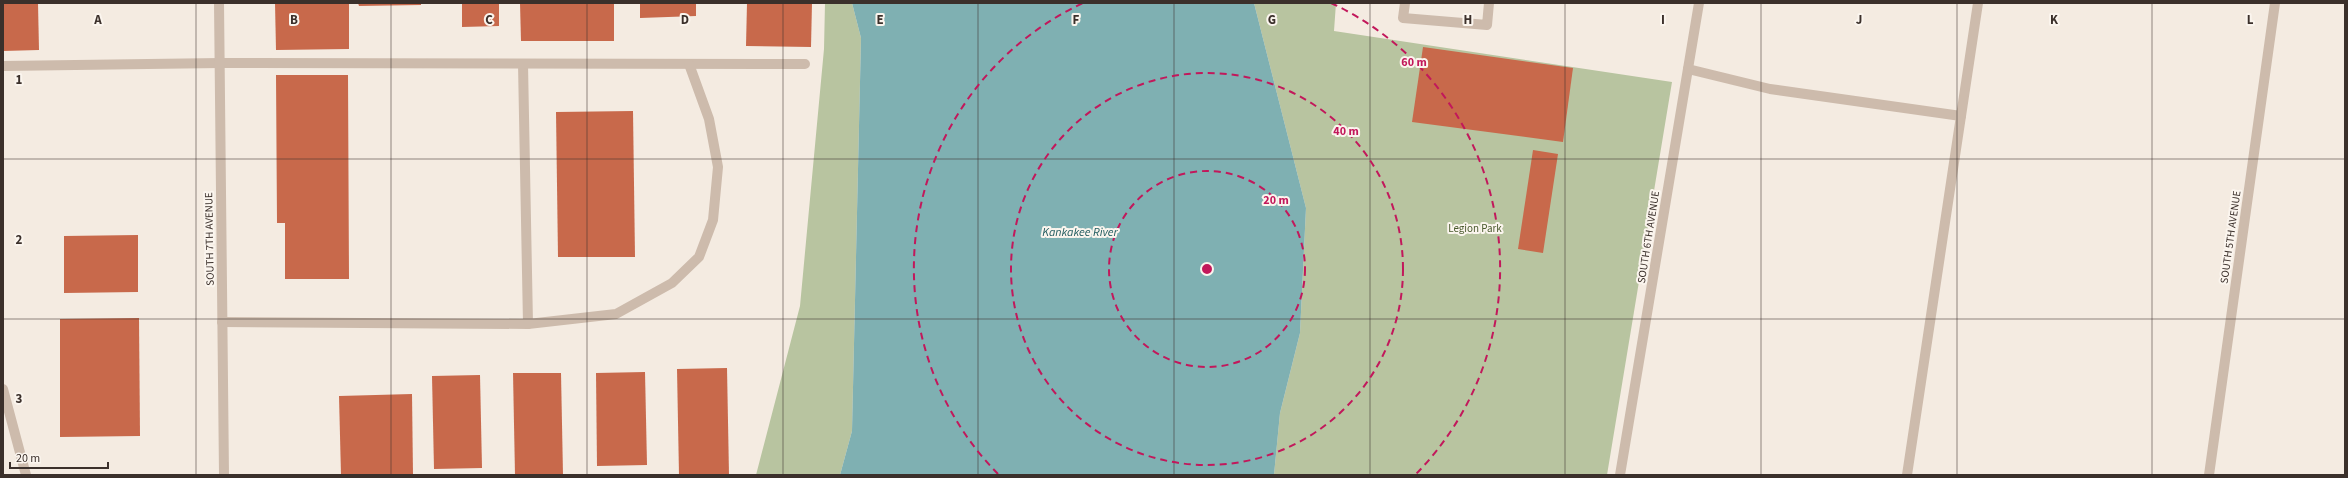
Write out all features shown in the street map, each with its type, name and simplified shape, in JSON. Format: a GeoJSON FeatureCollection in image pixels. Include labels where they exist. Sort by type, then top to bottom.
{"type":"FeatureCollection","features":[{"type":"Feature","properties":{"kind":"street","name":"SOUTH 7TH AVENUE"},"geometry":{"type":"LineString","coordinates":[[219,3],[224,475]]}},
{"type":"Feature","properties":{"kind":"street"},"geometry":{"type":"LineString","coordinates":[[1405,3],[1403,18],[1487,25],[1489,3]]}},
{"type":"Feature","properties":{"kind":"street","name":"SOUTH 6TH AVENUE"},"geometry":{"type":"LineString","coordinates":[[1620,475],[1698,3]]}},
{"type":"Feature","properties":{"kind":"street"},"geometry":{"type":"LineString","coordinates":[[1907,475],[1978,3]]}},
{"type":"Feature","properties":{"kind":"street","name":"SOUTH 5TH AVENUE"},"geometry":{"type":"LineString","coordinates":[[2209,475],[2275,3]]}},
{"type":"Feature","properties":{"kind":"street"},"geometry":{"type":"LineString","coordinates":[[3,66],[220,63],[805,64]]}},
{"type":"Feature","properties":{"kind":"street"},"geometry":{"type":"LineString","coordinates":[[523,64],[528,324]]}},
{"type":"Feature","properties":{"kind":"street"},"geometry":{"type":"LineString","coordinates":[[222,322],[528,324],[616,314],[672,283],[699,257],[712,220],[718,167],[709,119],[689,64]]}},
{"type":"Feature","properties":{"kind":"street"},"geometry":{"type":"LineString","coordinates":[[1688,69],[1770,89],[1961,116]]}},
{"type":"Feature","properties":{"kind":"street"},"geometry":{"type":"LineString","coordinates":[[3,389],[26,475]]}},
{"type":"Feature","properties":{"kind":"green space"},"geometry":{"type":"Polygon","coordinates":[[[825,3],[852,3],[861,38],[852,431],[840,475],[756,475],[800,306],[824,49],[825,3]]]}},
{"type":"Feature","properties":{"kind":"green space","name":"Legion Park"},"geometry":{"type":"Polygon","coordinates":[[[1254,3],[1336,3],[1334,31],[1672,82],[1607,475],[1274,475],[1280,413],[1300,333],[1306,208],[1254,3]]]}},
{"type":"Feature","properties":{"kind":"water","name":"Kankakee River"},"geometry":{"type":"Polygon","coordinates":[[[852,3],[1254,3],[1306,208],[1300,333],[1280,413],[1274,475],[840,475],[852,431],[861,38],[852,3]]]}},
{"type":"Feature","properties":{"kind":"building"},"geometry":{"type":"Polygon","coordinates":[[[3,3],[38,3],[39,50],[3,51],[3,3]]]}},
{"type":"Feature","properties":{"kind":"building"},"geometry":{"type":"Polygon","coordinates":[[[275,3],[349,3],[349,49],[276,50],[275,3]]]}},
{"type":"Feature","properties":{"kind":"building"},"geometry":{"type":"Polygon","coordinates":[[[358,3],[421,3],[421,5],[359,6],[358,3]]]}},
{"type":"Feature","properties":{"kind":"building"},"geometry":{"type":"Polygon","coordinates":[[[462,3],[499,3],[499,26],[462,27],[462,3]]]}},
{"type":"Feature","properties":{"kind":"building"},"geometry":{"type":"Polygon","coordinates":[[[520,3],[614,3],[614,41],[521,41],[520,3]]]}},
{"type":"Feature","properties":{"kind":"building"},"geometry":{"type":"Polygon","coordinates":[[[640,3],[696,3],[696,16],[640,18],[640,3]]]}},
{"type":"Feature","properties":{"kind":"building"},"geometry":{"type":"Polygon","coordinates":[[[747,3],[812,3],[811,47],[746,46],[747,3]]]}},
{"type":"Feature","properties":{"kind":"building"},"geometry":{"type":"Polygon","coordinates":[[[1423,47],[1573,68],[1563,142],[1412,122],[1423,47]]]}},
{"type":"Feature","properties":{"kind":"building"},"geometry":{"type":"Polygon","coordinates":[[[276,75],[348,75],[349,279],[285,279],[285,223],[277,223],[276,75]]]}},
{"type":"Feature","properties":{"kind":"building"},"geometry":{"type":"Polygon","coordinates":[[[633,111],[635,257],[558,257],[556,112],[633,111]]]}},
{"type":"Feature","properties":{"kind":"building"},"geometry":{"type":"Polygon","coordinates":[[[1533,150],[1558,154],[1543,253],[1518,249],[1533,150]]]}},
{"type":"Feature","properties":{"kind":"building"},"geometry":{"type":"Polygon","coordinates":[[[138,235],[138,292],[64,293],[64,236],[138,235]]]}},
{"type":"Feature","properties":{"kind":"building"},"geometry":{"type":"Polygon","coordinates":[[[139,318],[140,436],[60,437],[60,319],[139,318]]]}},
{"type":"Feature","properties":{"kind":"building"},"geometry":{"type":"Polygon","coordinates":[[[727,368],[729,475],[679,475],[677,369],[727,368]]]}},
{"type":"Feature","properties":{"kind":"building"},"geometry":{"type":"Polygon","coordinates":[[[645,372],[647,465],[597,466],[596,373],[645,372]]]}},
{"type":"Feature","properties":{"kind":"building"},"geometry":{"type":"Polygon","coordinates":[[[513,373],[561,373],[563,475],[515,475],[513,373]]]}},
{"type":"Feature","properties":{"kind":"building"},"geometry":{"type":"Polygon","coordinates":[[[480,375],[482,468],[434,469],[432,376],[480,375]]]}},
{"type":"Feature","properties":{"kind":"building"},"geometry":{"type":"Polygon","coordinates":[[[412,394],[413,475],[341,475],[339,396],[412,394]]]}}]}
